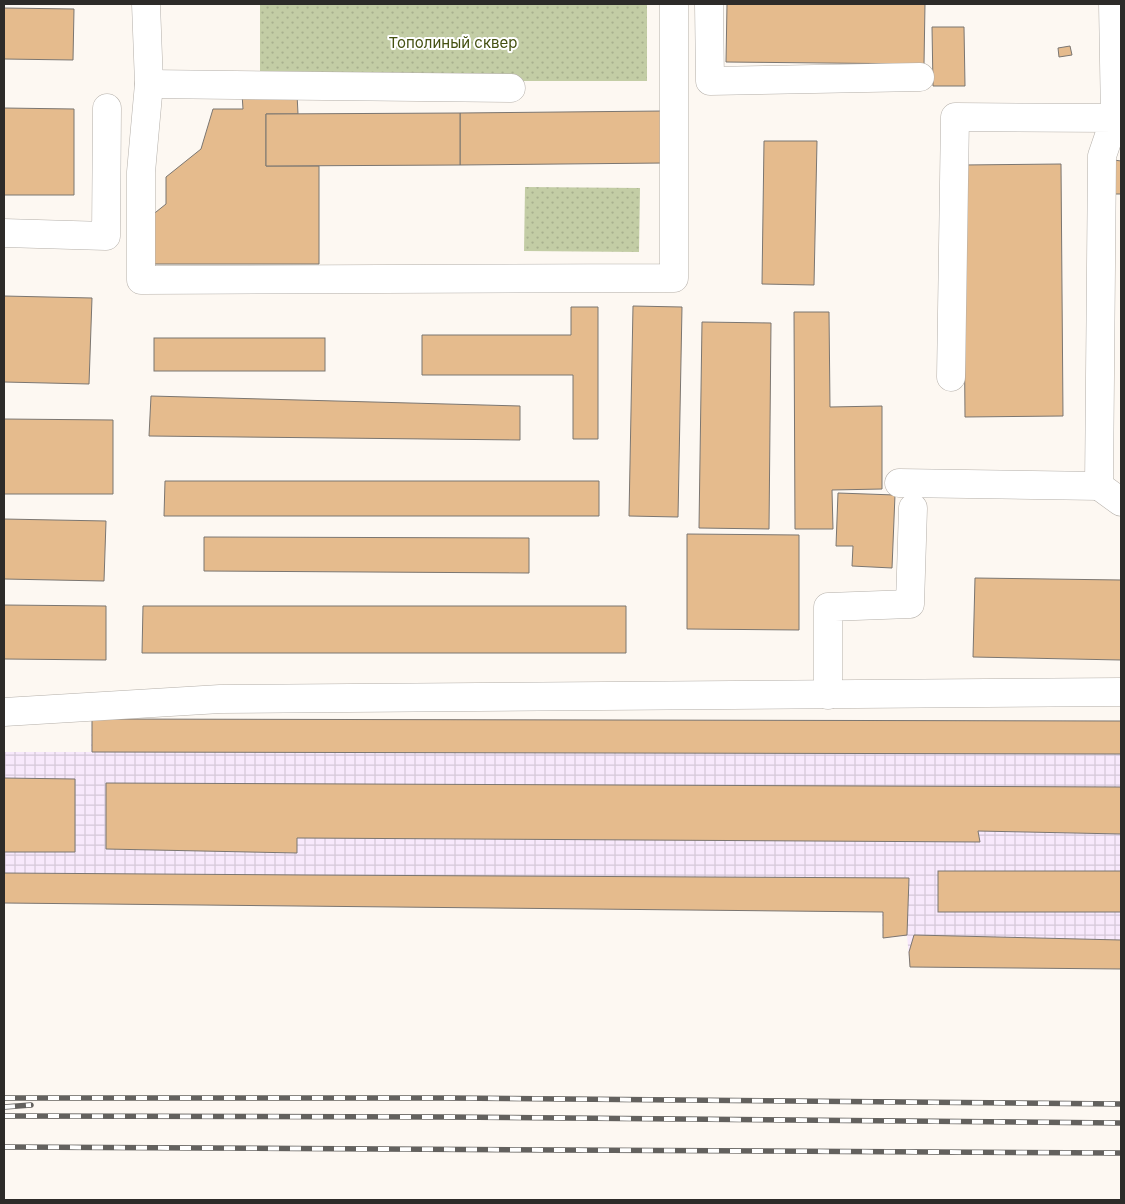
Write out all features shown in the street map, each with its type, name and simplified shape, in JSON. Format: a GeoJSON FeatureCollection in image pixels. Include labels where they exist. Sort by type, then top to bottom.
{"type":"FeatureCollection","features":[{"type":"Feature","properties":{"kind":"lane"},"geometry":{"type":"LineString","coordinates":[[146,4],[150,84],[141,172],[141,280],[674,278],[674,4]]}},
{"type":"Feature","properties":{"kind":"lane"},"geometry":{"type":"LineString","coordinates":[[709,4],[710,81],[920,77]]}},
{"type":"Feature","properties":{"kind":"lane"},"geometry":{"type":"LineString","coordinates":[[1099,486],[1102,156],[1118,118],[1113,4]]}},
{"type":"Feature","properties":{"kind":"lane"},"geometry":{"type":"LineString","coordinates":[[150,84],[511,88]]}},
{"type":"Feature","properties":{"kind":"lane"},"geometry":{"type":"LineString","coordinates":[[4,233],[106,236],[107,108]]}},
{"type":"Feature","properties":{"kind":"lane"},"geometry":{"type":"LineString","coordinates":[[950,377],[955,116],[1118,118]]}},
{"type":"Feature","properties":{"kind":"lane"},"geometry":{"type":"LineString","coordinates":[[899,482],[1099,486],[1121,502]]}},
{"type":"Feature","properties":{"kind":"lane"},"geometry":{"type":"LineString","coordinates":[[828,694],[828,607],[910,604],[913,508]]}},
{"type":"Feature","properties":{"kind":"lane"},"geometry":{"type":"LineString","coordinates":[[4,712],[220,699],[1121,692]]}},
{"type":"Feature","properties":{"kind":"shaded area"},"geometry":{"type":"Polygon","coordinates":[[[92,719],[1121,721],[1121,969],[910,967],[907,936],[883,938],[882,912],[4,903],[4,752],[91,752],[92,719]]]}},
{"type":"Feature","properties":{"kind":"green space","name":"Тополиный сквер"},"geometry":{"type":"Polygon","coordinates":[[[260,4],[647,4],[647,81],[260,81],[260,4]]]}},
{"type":"Feature","properties":{"kind":"green space"},"geometry":{"type":"Polygon","coordinates":[[[525,187],[640,188],[639,252],[524,251],[525,187]]]}},
{"type":"Feature","properties":{"kind":"building"},"geometry":{"type":"Polygon","coordinates":[[[727,4],[925,4],[924,64],[726,62],[727,4]]]}},
{"type":"Feature","properties":{"kind":"building"},"geometry":{"type":"Polygon","coordinates":[[[4,8],[74,9],[73,60],[4,59],[4,8]]]}},
{"type":"Feature","properties":{"kind":"building"},"geometry":{"type":"Polygon","coordinates":[[[932,27],[964,27],[965,86],[933,86],[932,27]]]}},
{"type":"Feature","properties":{"kind":"building"},"geometry":{"type":"Polygon","coordinates":[[[1070,46],[1072,55],[1059,57],[1058,48],[1070,46]]]}},
{"type":"Feature","properties":{"kind":"building"},"geometry":{"type":"Polygon","coordinates":[[[242,94],[297,94],[298,114],[266,114],[266,166],[319,166],[319,264],[151,264],[151,216],[166,204],[166,177],[201,149],[213,109],[243,109],[242,94]]]}},
{"type":"Feature","properties":{"kind":"building"},"geometry":{"type":"Polygon","coordinates":[[[4,108],[74,109],[74,195],[4,195],[4,108]]]}},
{"type":"Feature","properties":{"kind":"building"},"geometry":{"type":"Polygon","coordinates":[[[663,111],[664,163],[460,165],[460,113],[663,111]]]}},
{"type":"Feature","properties":{"kind":"building"},"geometry":{"type":"Polygon","coordinates":[[[460,113],[460,165],[266,166],[266,114],[460,113]]]}},
{"type":"Feature","properties":{"kind":"building"},"geometry":{"type":"Polygon","coordinates":[[[764,141],[817,141],[814,285],[762,284],[764,141]]]}},
{"type":"Feature","properties":{"kind":"building"},"geometry":{"type":"Polygon","coordinates":[[[1114,160],[1121,161],[1121,194],[1114,194],[1114,160]]]}},
{"type":"Feature","properties":{"kind":"building"},"geometry":{"type":"Polygon","coordinates":[[[1061,164],[1063,416],[965,417],[963,165],[1061,164]]]}},
{"type":"Feature","properties":{"kind":"building"},"geometry":{"type":"Polygon","coordinates":[[[4,296],[92,298],[89,384],[4,382],[4,296]]]}},
{"type":"Feature","properties":{"kind":"building"},"geometry":{"type":"Polygon","coordinates":[[[633,306],[682,307],[678,517],[629,516],[633,306]]]}},
{"type":"Feature","properties":{"kind":"building"},"geometry":{"type":"Polygon","coordinates":[[[571,307],[598,307],[598,439],[573,439],[573,375],[422,375],[422,335],[571,335],[571,307]]]}},
{"type":"Feature","properties":{"kind":"building"},"geometry":{"type":"Polygon","coordinates":[[[794,312],[829,312],[830,407],[882,406],[882,489],[832,490],[833,529],[795,529],[794,312]]]}},
{"type":"Feature","properties":{"kind":"building"},"geometry":{"type":"Polygon","coordinates":[[[702,322],[771,323],[769,529],[699,528],[702,322]]]}},
{"type":"Feature","properties":{"kind":"building"},"geometry":{"type":"Polygon","coordinates":[[[154,338],[325,338],[325,371],[154,371],[154,338]]]}},
{"type":"Feature","properties":{"kind":"building"},"geometry":{"type":"Polygon","coordinates":[[[151,396],[520,406],[520,440],[149,436],[151,396]]]}},
{"type":"Feature","properties":{"kind":"building"},"geometry":{"type":"Polygon","coordinates":[[[4,419],[113,420],[113,494],[4,494],[4,419]]]}},
{"type":"Feature","properties":{"kind":"building"},"geometry":{"type":"Polygon","coordinates":[[[165,481],[599,481],[599,516],[164,516],[165,481]]]}},
{"type":"Feature","properties":{"kind":"building"},"geometry":{"type":"Polygon","coordinates":[[[838,493],[895,495],[892,568],[852,566],[853,546],[836,546],[838,493]]]}},
{"type":"Feature","properties":{"kind":"building"},"geometry":{"type":"Polygon","coordinates":[[[4,519],[106,521],[104,581],[4,579],[4,519]]]}},
{"type":"Feature","properties":{"kind":"building"},"geometry":{"type":"Polygon","coordinates":[[[687,534],[799,535],[799,630],[687,629],[687,534]]]}},
{"type":"Feature","properties":{"kind":"building"},"geometry":{"type":"Polygon","coordinates":[[[204,537],[529,538],[529,573],[204,571],[204,537]]]}},
{"type":"Feature","properties":{"kind":"building"},"geometry":{"type":"Polygon","coordinates":[[[975,578],[1121,580],[1121,660],[973,657],[975,578]]]}},
{"type":"Feature","properties":{"kind":"building"},"geometry":{"type":"Polygon","coordinates":[[[4,605],[106,606],[106,660],[4,659],[4,605]]]}},
{"type":"Feature","properties":{"kind":"building"},"geometry":{"type":"Polygon","coordinates":[[[143,606],[626,606],[626,653],[142,653],[143,606]]]}},
{"type":"Feature","properties":{"kind":"building"},"geometry":{"type":"Polygon","coordinates":[[[92,719],[1121,721],[1121,754],[92,752],[92,719]]]}},
{"type":"Feature","properties":{"kind":"building"},"geometry":{"type":"Polygon","coordinates":[[[4,778],[75,779],[75,852],[4,852],[4,778]]]}},
{"type":"Feature","properties":{"kind":"building"},"geometry":{"type":"Polygon","coordinates":[[[106,783],[1121,787],[1121,834],[978,831],[980,842],[297,838],[297,853],[106,849],[106,783]]]}},
{"type":"Feature","properties":{"kind":"building"},"geometry":{"type":"Polygon","coordinates":[[[938,871],[1121,871],[1121,912],[938,912],[938,871]]]}},
{"type":"Feature","properties":{"kind":"building"},"geometry":{"type":"Polygon","coordinates":[[[4,873],[909,878],[907,935],[883,938],[883,912],[4,903],[4,873]]]}},
{"type":"Feature","properties":{"kind":"building"},"geometry":{"type":"Polygon","coordinates":[[[914,935],[1121,940],[1121,969],[910,967],[909,952],[914,935]]]}},
{"type":"Feature","properties":{"kind":"railway"},"geometry":{"type":"LineString","coordinates":[[4,1098],[447,1098],[1121,1104]]}},
{"type":"Feature","properties":{"kind":"railway"},"geometry":{"type":"LineString","coordinates":[[4,1107],[31,1105]]}},
{"type":"Feature","properties":{"kind":"railway"},"geometry":{"type":"LineString","coordinates":[[4,1116],[445,1117],[1121,1123]]}},
{"type":"Feature","properties":{"kind":"railway"},"geometry":{"type":"LineString","coordinates":[[4,1147],[1121,1153]]}}]}
